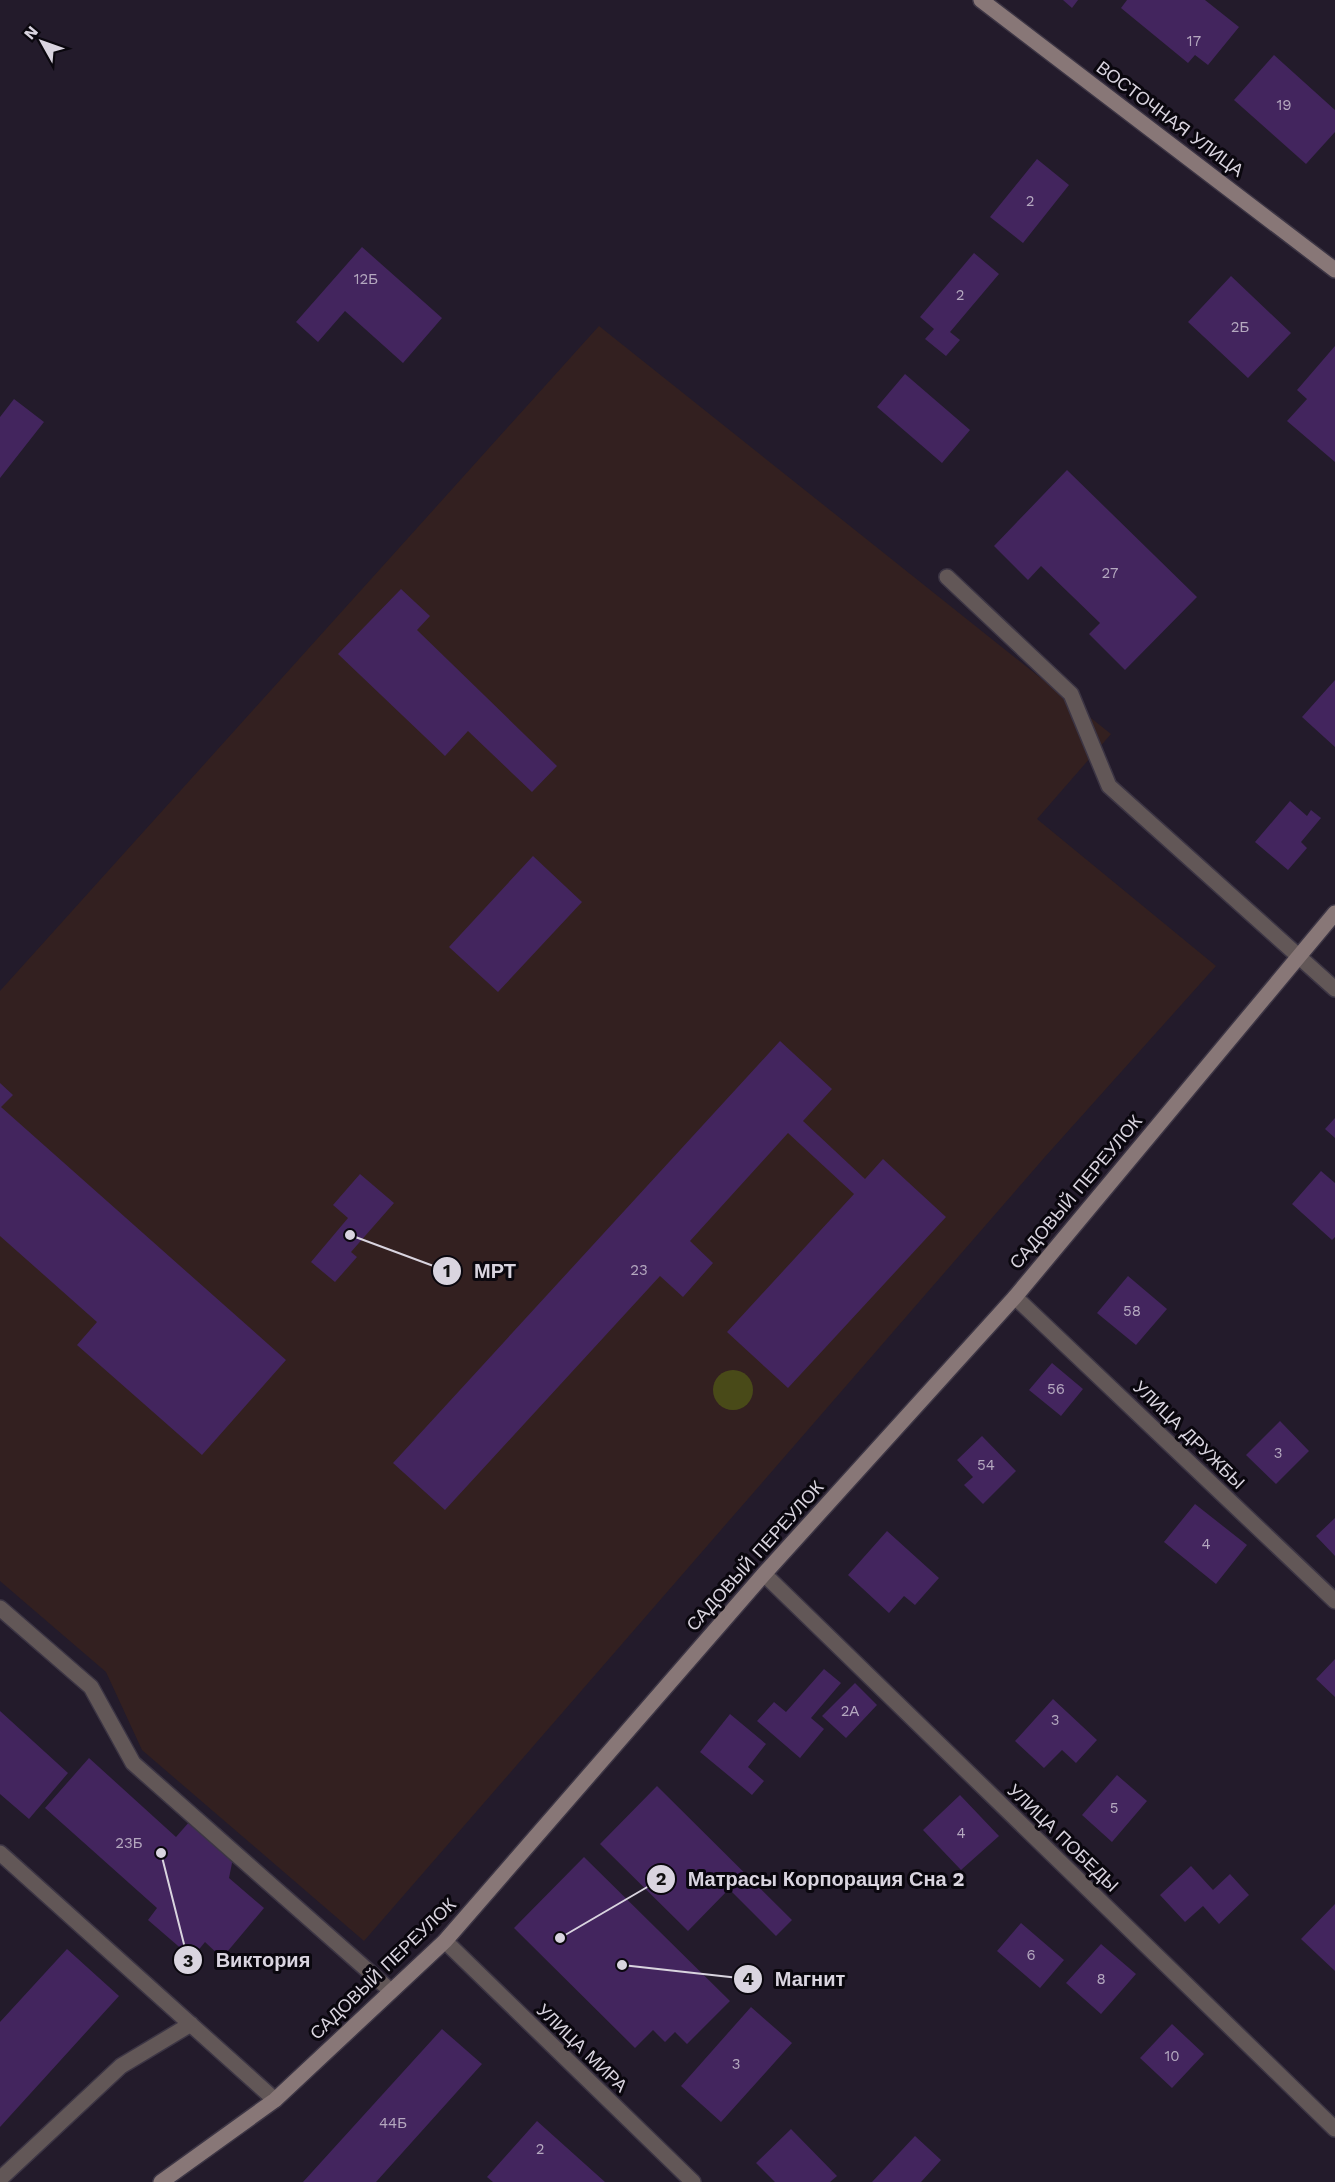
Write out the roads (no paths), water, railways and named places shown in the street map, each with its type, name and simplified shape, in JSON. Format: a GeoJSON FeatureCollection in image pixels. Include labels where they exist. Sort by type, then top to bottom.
{"type":"FeatureCollection","features":[{"type":"Feature","properties":{"kind":"street","name":"ВОСТОЧНАЯ УЛИЦА"},"geometry":{"type":"LineString","coordinates":[[981,0],[1335,270]]}},
{"type":"Feature","properties":{"kind":"street"},"geometry":{"type":"LineString","coordinates":[[947,578],[1071,694],[1108,786],[1335,989]]}},
{"type":"Feature","properties":{"kind":"street","name":"САДОВЫЙ ПЕРЕУЛОК"},"geometry":{"type":"LineString","coordinates":[[161,2182],[275,2100],[445,1941],[764,1574],[1015,1297],[1335,913]]}},
{"type":"Feature","properties":{"kind":"street","name":"УЛИЦА ДРУЖБЫ"},"geometry":{"type":"LineString","coordinates":[[1015,1297],[1335,1601]]}},
{"type":"Feature","properties":{"kind":"street","name":"УЛИЦА ПОБЕДЫ"},"geometry":{"type":"LineString","coordinates":[[764,1574],[1335,2129]]}},
{"type":"Feature","properties":{"kind":"street"},"geometry":{"type":"LineString","coordinates":[[0,1608],[92,1687],[133,1763],[392,1991]]}},
{"type":"Feature","properties":{"kind":"street"},"geometry":{"type":"LineString","coordinates":[[0,1852],[275,2100]]}},
{"type":"Feature","properties":{"kind":"street","name":"УЛИЦА МИРА"},"geometry":{"type":"LineString","coordinates":[[445,1941],[693,2182]]}},
{"type":"Feature","properties":{"kind":"street"},"geometry":{"type":"LineString","coordinates":[[0,2179],[122,2066],[191,2024]]}},
{"type":"Feature","properties":{"kind":"place","name":"МРТ"},"geometry":{"type":"Point","coordinates":[350,1235]}},
{"type":"Feature","properties":{"kind":"place","name":"Виктория"},"geometry":{"type":"Point","coordinates":[161,1853]}},
{"type":"Feature","properties":{"kind":"place","name":"Матрасы Корпорация Сна 2"},"geometry":{"type":"Point","coordinates":[560,1938]}},
{"type":"Feature","properties":{"kind":"place","name":"Магнит"},"geometry":{"type":"Point","coordinates":[622,1965]}}]}
